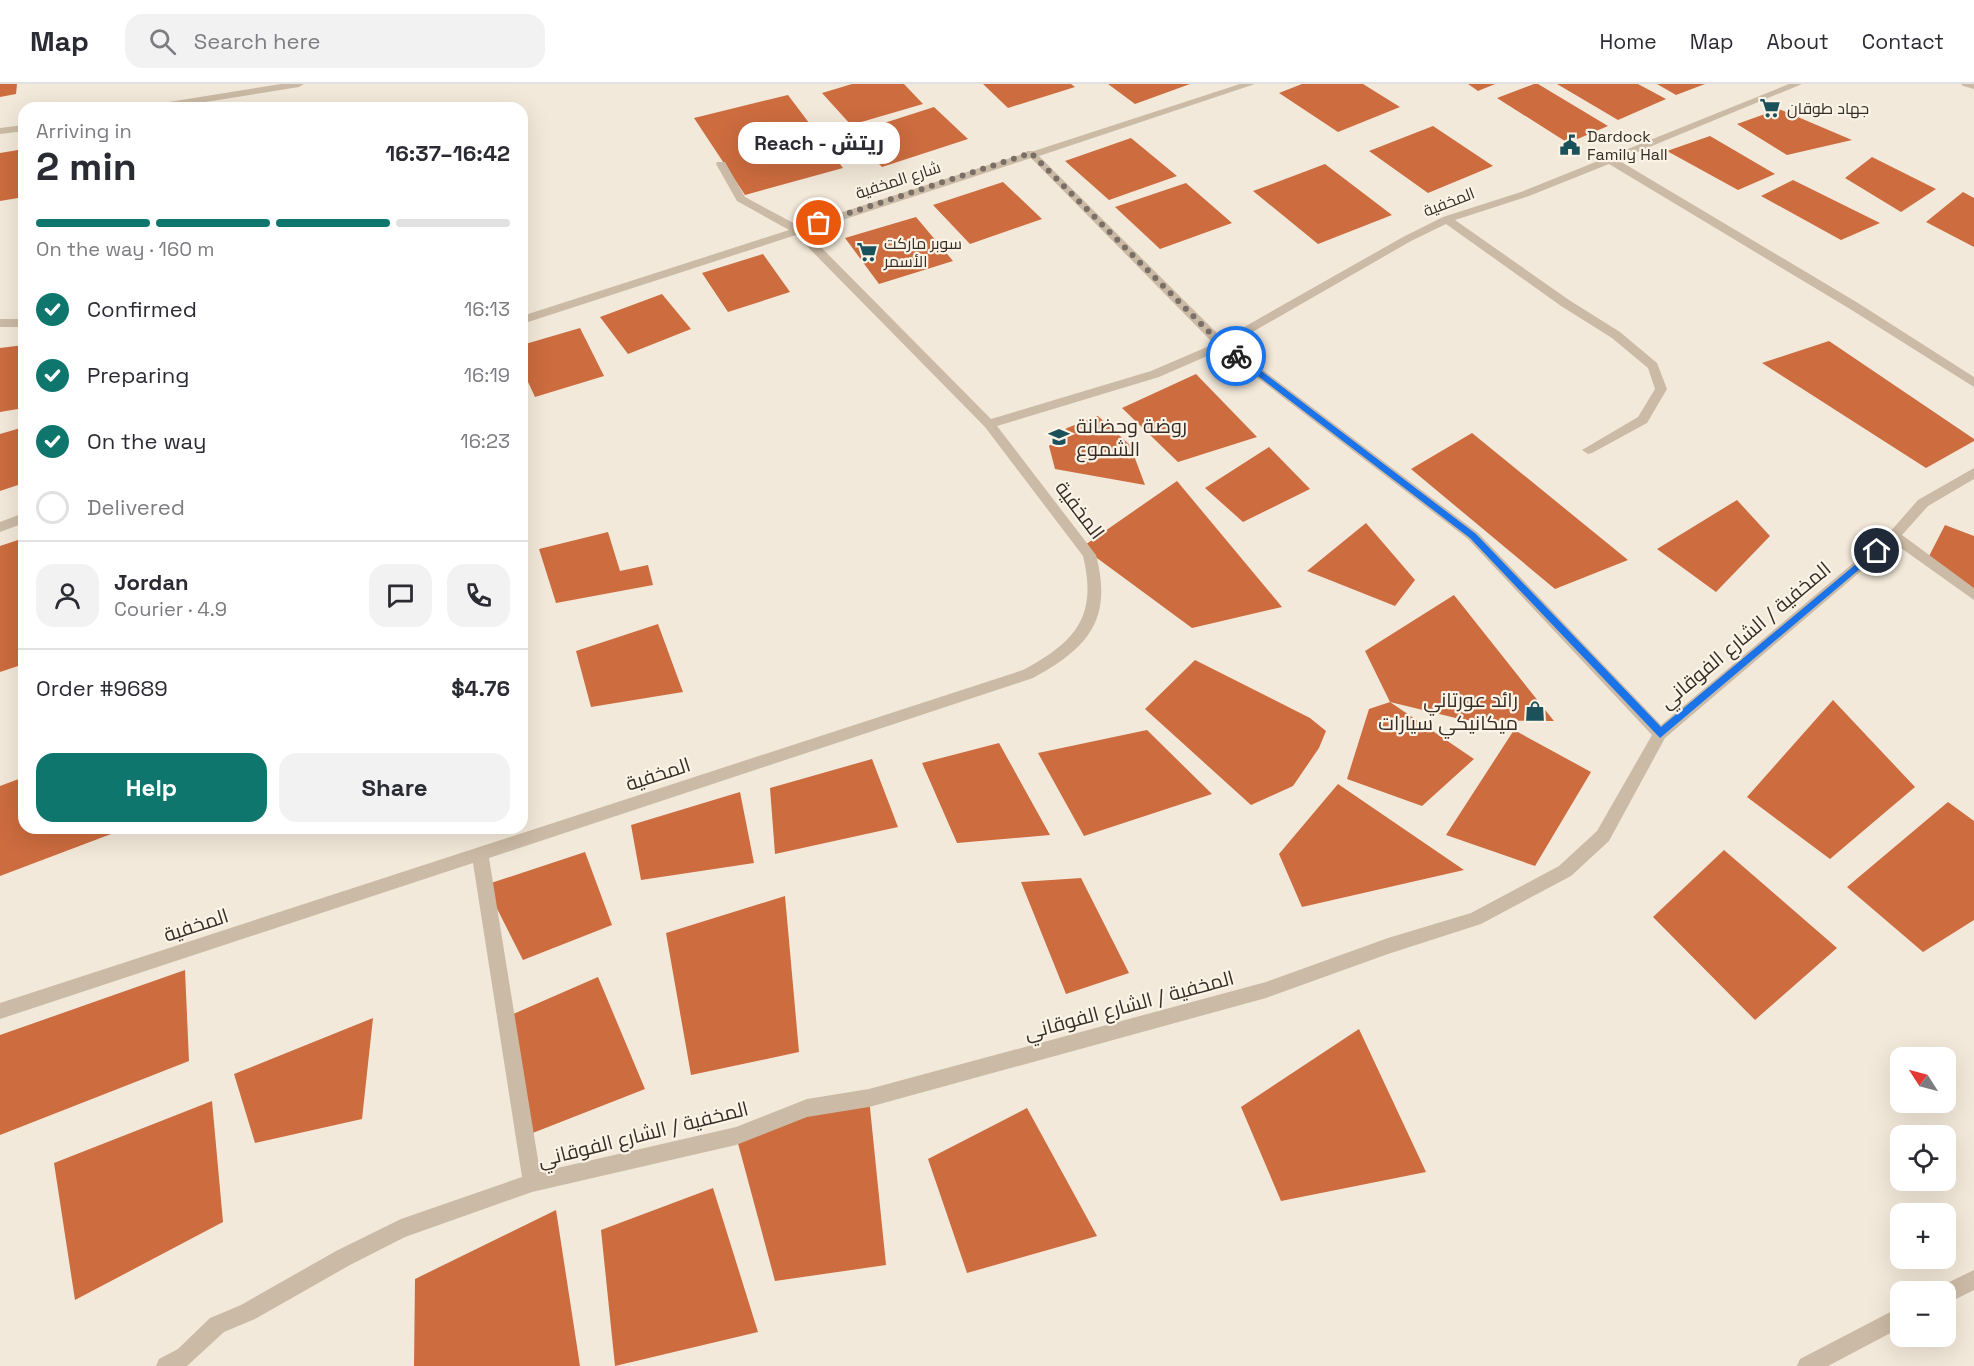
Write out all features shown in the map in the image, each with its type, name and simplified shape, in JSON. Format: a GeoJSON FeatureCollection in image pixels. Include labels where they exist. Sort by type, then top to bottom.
{"type":"FeatureCollection","features":[{"type":"Feature","properties":{"kind":"street"},"geometry":{"type":"LineString","coordinates":[[187,102],[299,84]]}},
{"type":"Feature","properties":{"kind":"street","name":"شارع المخفية"},"geometry":{"type":"LineString","coordinates":[[528,318],[1031,153],[1250,84]]}},
{"type":"Feature","properties":{"kind":"street","name":"المخفية"},"geometry":{"type":"LineString","coordinates":[[989,424],[1155,374],[1222,345],[1407,239],[1447,219],[1525,194],[1797,84]]}},
{"type":"Feature","properties":{"kind":"street"},"geometry":{"type":"LineString","coordinates":[[1966,84],[1974,86]]}},
{"type":"Feature","properties":{"kind":"street"},"geometry":{"type":"LineString","coordinates":[[0,131],[18,129]]}},
{"type":"Feature","properties":{"kind":"street"},"geometry":{"type":"LineString","coordinates":[[1031,153],[1222,345],[1473,536],[1660,734]]}},
{"type":"Feature","properties":{"kind":"street"},"geometry":{"type":"LineString","coordinates":[[1610,160],[1854,306],[1974,383]]}},
{"type":"Feature","properties":{"kind":"street","name":"المخفية"},"geometry":{"type":"LineString","coordinates":[[0,1011],[1028,674],[1056,660],[1073,646],[1086,629],[1094,611],[1097,592],[1095,573],[1089,555],[989,424],[798,230],[741,199],[721,164]]}},
{"type":"Feature","properties":{"kind":"street"},"geometry":{"type":"LineString","coordinates":[[1447,219],[1565,303],[1616,335],[1653,366],[1661,389],[1643,420],[1588,450]]}},
{"type":"Feature","properties":{"kind":"street"},"geometry":{"type":"LineString","coordinates":[[0,323],[18,323]]}},
{"type":"Feature","properties":{"kind":"street","name":"المخفية / الشارع الفوقاني"},"geometry":{"type":"LineString","coordinates":[[166,1366],[185,1356],[218,1325],[248,1312],[343,1258],[401,1229],[532,1183],[736,1136],[807,1108],[869,1098],[1266,990],[1388,946],[1475,919],[1565,871],[1604,836],[1660,734],[1894,536],[1923,503],[1974,473]]}},
{"type":"Feature","properties":{"kind":"street"},"geometry":{"type":"LineString","coordinates":[[0,527],[18,520]]}},
{"type":"Feature","properties":{"kind":"street"},"geometry":{"type":"LineString","coordinates":[[1894,536],[1974,595]]}},
{"type":"Feature","properties":{"kind":"street"},"geometry":{"type":"LineString","coordinates":[[480,854],[532,1183]]}},
{"type":"Feature","properties":{"kind":"street"},"geometry":{"type":"LineString","coordinates":[[1956,1289],[1974,1280]]}},
{"type":"Feature","properties":{"kind":"street"},"geometry":{"type":"LineString","coordinates":[[1807,1366],[1890,1322]]}},
{"type":"Feature","properties":{"kind":"building"},"geometry":{"type":"Polygon","coordinates":[[[0,84],[17,84],[16,94],[0,97],[0,84]]]}},
{"type":"Feature","properties":{"kind":"building"},"geometry":{"type":"Polygon","coordinates":[[[852,84],[904,84],[923,104],[851,125],[822,93],[852,84]]]}},
{"type":"Feature","properties":{"kind":"building"},"geometry":{"type":"Polygon","coordinates":[[[983,84],[1071,84],[1075,87],[1008,108],[983,84]]]}},
{"type":"Feature","properties":{"kind":"building"},"geometry":{"type":"Polygon","coordinates":[[[1108,84],[1190,84],[1135,104],[1108,84]]]}},
{"type":"Feature","properties":{"kind":"building"},"geometry":{"type":"Polygon","coordinates":[[[1302,84],[1363,84],[1400,107],[1338,132],[1279,93],[1302,84]]]}},
{"type":"Feature","properties":{"kind":"building"},"geometry":{"type":"Polygon","coordinates":[[[1468,84],[1495,84],[1478,91],[1468,84]]]}},
{"type":"Feature","properties":{"kind":"building"},"geometry":{"type":"Polygon","coordinates":[[[1538,84],[1608,126],[1568,143],[1497,98],[1538,84]]]}},
{"type":"Feature","properties":{"kind":"building"},"geometry":{"type":"Polygon","coordinates":[[[1557,84],[1638,84],[1666,99],[1618,120],[1557,84]]]}},
{"type":"Feature","properties":{"kind":"building"},"geometry":{"type":"Polygon","coordinates":[[[1657,84],[1705,84],[1676,95],[1657,84]]]}},
{"type":"Feature","properties":{"kind":"building"},"geometry":{"type":"Polygon","coordinates":[[[788,95],[843,168],[745,195],[694,118],[788,95]]]}},
{"type":"Feature","properties":{"kind":"building"},"geometry":{"type":"Polygon","coordinates":[[[934,107],[968,139],[882,167],[850,134],[934,107]]]}},
{"type":"Feature","properties":{"kind":"building"},"geometry":{"type":"Polygon","coordinates":[[[1779,109],[1852,140],[1787,155],[1737,124],[1779,109]]]}},
{"type":"Feature","properties":{"kind":"building"},"geometry":{"type":"Polygon","coordinates":[[[1433,126],[1493,166],[1428,193],[1369,151],[1433,126]]]}},
{"type":"Feature","properties":{"kind":"building"},"geometry":{"type":"Polygon","coordinates":[[[1710,136],[1775,174],[1738,190],[1667,151],[1710,136]]]}},
{"type":"Feature","properties":{"kind":"building"},"geometry":{"type":"Polygon","coordinates":[[[1131,138],[1177,176],[1109,200],[1065,161],[1131,138]]]}},
{"type":"Feature","properties":{"kind":"building"},"geometry":{"type":"Polygon","coordinates":[[[18,150],[18,198],[0,201],[0,153],[18,150]]]}},
{"type":"Feature","properties":{"kind":"building"},"geometry":{"type":"Polygon","coordinates":[[[1872,157],[1936,189],[1901,212],[1845,178],[1872,157]]]}},
{"type":"Feature","properties":{"kind":"building"},"geometry":{"type":"Polygon","coordinates":[[[1325,164],[1392,215],[1318,244],[1253,191],[1325,164]]]}},
{"type":"Feature","properties":{"kind":"building"},"geometry":{"type":"Polygon","coordinates":[[[1793,180],[1880,223],[1841,240],[1761,196],[1793,180]]]}},
{"type":"Feature","properties":{"kind":"building"},"geometry":{"type":"Polygon","coordinates":[[[1003,182],[1042,219],[970,244],[933,205],[1003,182]]]}},
{"type":"Feature","properties":{"kind":"building"},"geometry":{"type":"Polygon","coordinates":[[[1186,183],[1232,223],[1160,249],[1115,207],[1186,183]]]}},
{"type":"Feature","properties":{"kind":"building"},"geometry":{"type":"Polygon","coordinates":[[[1963,192],[1974,198],[1974,247],[1926,222],[1963,192]]]}},
{"type":"Feature","properties":{"kind":"building"},"geometry":{"type":"Polygon","coordinates":[[[916,217],[953,261],[879,284],[845,238],[916,217]]]}},
{"type":"Feature","properties":{"kind":"building"},"geometry":{"type":"Polygon","coordinates":[[[763,254],[790,292],[728,312],[702,273],[763,254]]]}},
{"type":"Feature","properties":{"kind":"building"},"geometry":{"type":"Polygon","coordinates":[[[662,294],[691,329],[628,354],[600,317],[662,294]]]}},
{"type":"Feature","properties":{"kind":"building"},"geometry":{"type":"Polygon","coordinates":[[[580,328],[604,376],[535,397],[528,382],[528,343],[580,328]]]}},
{"type":"Feature","properties":{"kind":"building"},"geometry":{"type":"Polygon","coordinates":[[[1829,341],[1974,441],[1926,468],[1762,363],[1829,341]]]}},
{"type":"Feature","properties":{"kind":"building"},"geometry":{"type":"Polygon","coordinates":[[[18,346],[18,409],[0,412],[0,348],[18,346]]]}},
{"type":"Feature","properties":{"kind":"building"},"geometry":{"type":"Polygon","coordinates":[[[1196,374],[1257,437],[1178,462],[1122,408],[1196,374]]]}},
{"type":"Feature","properties":{"kind":"building"},"geometry":{"type":"Polygon","coordinates":[[[1098,416],[1130,445],[1145,485],[1055,469],[1049,446],[1067,428],[1098,416]]]}},
{"type":"Feature","properties":{"kind":"building"},"geometry":{"type":"Polygon","coordinates":[[[18,429],[18,485],[0,491],[0,434],[18,429]]]}},
{"type":"Feature","properties":{"kind":"building"},"geometry":{"type":"Polygon","coordinates":[[[1472,433],[1628,560],[1555,589],[1411,469],[1472,433]]]}},
{"type":"Feature","properties":{"kind":"building"},"geometry":{"type":"Polygon","coordinates":[[[1269,447],[1310,489],[1243,522],[1205,488],[1269,447]]]}},
{"type":"Feature","properties":{"kind":"building"},"geometry":{"type":"Polygon","coordinates":[[[1177,481],[1282,607],[1192,628],[1082,547],[1177,481]]]}},
{"type":"Feature","properties":{"kind":"building"},"geometry":{"type":"Polygon","coordinates":[[[1737,500],[1770,536],[1716,592],[1657,549],[1737,500]]]}},
{"type":"Feature","properties":{"kind":"building"},"geometry":{"type":"Polygon","coordinates":[[[1366,523],[1415,580],[1395,606],[1307,571],[1366,523]]]}},
{"type":"Feature","properties":{"kind":"building"},"geometry":{"type":"Polygon","coordinates":[[[1945,525],[1974,536],[1974,595],[1927,560],[1945,525]]]}},
{"type":"Feature","properties":{"kind":"building"},"geometry":{"type":"Polygon","coordinates":[[[608,532],[620,571],[648,565],[653,585],[556,603],[539,549],[608,532]]]}},
{"type":"Feature","properties":{"kind":"building"},"geometry":{"type":"Polygon","coordinates":[[[18,540],[18,666],[0,672],[0,546],[18,540]]]}},
{"type":"Feature","properties":{"kind":"building"},"geometry":{"type":"Polygon","coordinates":[[[1454,595],[1554,721],[1464,720],[1390,702],[1365,651],[1454,595]]]}},
{"type":"Feature","properties":{"kind":"building"},"geometry":{"type":"Polygon","coordinates":[[[658,624],[683,692],[591,707],[576,651],[658,624]]]}},
{"type":"Feature","properties":{"kind":"building"},"geometry":{"type":"Polygon","coordinates":[[[1195,660],[1310,718],[1326,731],[1319,748],[1293,786],[1251,805],[1145,709],[1195,660]]]}},
{"type":"Feature","properties":{"kind":"building"},"geometry":{"type":"Polygon","coordinates":[[[1833,700],[1915,787],[1830,859],[1747,797],[1833,700]]]}},
{"type":"Feature","properties":{"kind":"building"},"geometry":{"type":"Polygon","coordinates":[[[1390,702],[1474,759],[1422,806],[1347,779],[1369,709],[1390,702]]]}},
{"type":"Feature","properties":{"kind":"building"},"geometry":{"type":"Polygon","coordinates":[[[1147,730],[1212,794],[1084,836],[1038,753],[1147,730]]]}},
{"type":"Feature","properties":{"kind":"building"},"geometry":{"type":"Polygon","coordinates":[[[1514,730],[1591,772],[1535,866],[1446,835],[1514,730]]]}},
{"type":"Feature","properties":{"kind":"building"},"geometry":{"type":"Polygon","coordinates":[[[999,743],[1050,835],[957,843],[922,763],[999,743]]]}},
{"type":"Feature","properties":{"kind":"building"},"geometry":{"type":"Polygon","coordinates":[[[872,759],[898,827],[775,854],[770,788],[872,759]]]}},
{"type":"Feature","properties":{"kind":"building"},"geometry":{"type":"Polygon","coordinates":[[[18,779],[18,834],[111,834],[0,876],[0,786],[18,779]]]}},
{"type":"Feature","properties":{"kind":"building"},"geometry":{"type":"Polygon","coordinates":[[[1338,784],[1464,870],[1302,907],[1279,854],[1338,784]]]}},
{"type":"Feature","properties":{"kind":"building"},"geometry":{"type":"Polygon","coordinates":[[[740,792],[754,863],[641,880],[631,825],[740,792]]]}},
{"type":"Feature","properties":{"kind":"building"},"geometry":{"type":"Polygon","coordinates":[[[1948,802],[1974,821],[1974,920],[1923,952],[1847,887],[1948,802]]]}},
{"type":"Feature","properties":{"kind":"building"},"geometry":{"type":"Polygon","coordinates":[[[1724,850],[1837,948],[1755,1020],[1653,917],[1724,850]]]}},
{"type":"Feature","properties":{"kind":"building"},"geometry":{"type":"Polygon","coordinates":[[[585,852],[612,925],[523,960],[485,885],[585,852]]]}},
{"type":"Feature","properties":{"kind":"building"},"geometry":{"type":"Polygon","coordinates":[[[1081,878],[1129,973],[1066,994],[1021,882],[1081,878]]]}},
{"type":"Feature","properties":{"kind":"building"},"geometry":{"type":"Polygon","coordinates":[[[785,896],[799,1052],[691,1075],[666,933],[785,896]]]}},
{"type":"Feature","properties":{"kind":"building"},"geometry":{"type":"Polygon","coordinates":[[[185,970],[189,1061],[0,1135],[0,1035],[185,970]]]}},
{"type":"Feature","properties":{"kind":"building"},"geometry":{"type":"Polygon","coordinates":[[[598,977],[645,1089],[525,1136],[506,1017],[598,977]]]}},
{"type":"Feature","properties":{"kind":"building"},"geometry":{"type":"Polygon","coordinates":[[[373,1018],[362,1119],[255,1143],[234,1074],[373,1018]]]}},
{"type":"Feature","properties":{"kind":"building"},"geometry":{"type":"Polygon","coordinates":[[[1359,1029],[1426,1172],[1281,1201],[1241,1107],[1359,1029]]]}},
{"type":"Feature","properties":{"kind":"building"},"geometry":{"type":"Polygon","coordinates":[[[869,1098],[886,1265],[775,1281],[736,1136],[869,1098]]]}},
{"type":"Feature","properties":{"kind":"building"},"geometry":{"type":"Polygon","coordinates":[[[212,1101],[223,1222],[75,1300],[54,1163],[212,1101]]]}},
{"type":"Feature","properties":{"kind":"building"},"geometry":{"type":"Polygon","coordinates":[[[1027,1108],[1097,1236],[967,1273],[928,1159],[1027,1108]]]}},
{"type":"Feature","properties":{"kind":"building"},"geometry":{"type":"Polygon","coordinates":[[[713,1188],[758,1332],[615,1366],[601,1230],[713,1188]]]}},
{"type":"Feature","properties":{"kind":"building"},"geometry":{"type":"Polygon","coordinates":[[[556,1210],[580,1366],[414,1366],[415,1279],[556,1210]]]}},
{"type":"Feature","properties":{"kind":"way so far"},"geometry":{"type":"LineString","coordinates":[[819,223],[1031,153],[1222,345],[1236,356]]}},
{"type":"Feature","properties":{"kind":"place","name":"جهاد طوقان"},"geometry":{"type":"Point","coordinates":[1770,108]}},
{"type":"Feature","properties":{"kind":"place","name":"Dardock Family Hall"},"geometry":{"type":"Point","coordinates":[1570,145]}},
{"type":"Feature","properties":{"kind":"place","name":"Reach - ريتش"},"geometry":{"type":"Point","coordinates":[819,223]}},
{"type":"Feature","properties":{"kind":"place","name":"سوبر ماركت الأسمر"},"geometry":{"type":"Point","coordinates":[867,252]}},
{"type":"Feature","properties":{"kind":"place","name":"روضة وحضانة الشموع"},"geometry":{"type":"Point","coordinates":[1059,437]}},
{"type":"Feature","properties":{"kind":"place","name":"رائد عورتاني ميكانيكي سيارات"},"geometry":{"type":"Point","coordinates":[1535,711]}},
{"type":"Feature","properties":{"kind":"route"},"geometry":{"type":"LineString","coordinates":[[1236,356],[1473,536],[1660,734],[1877,551]]}}]}
